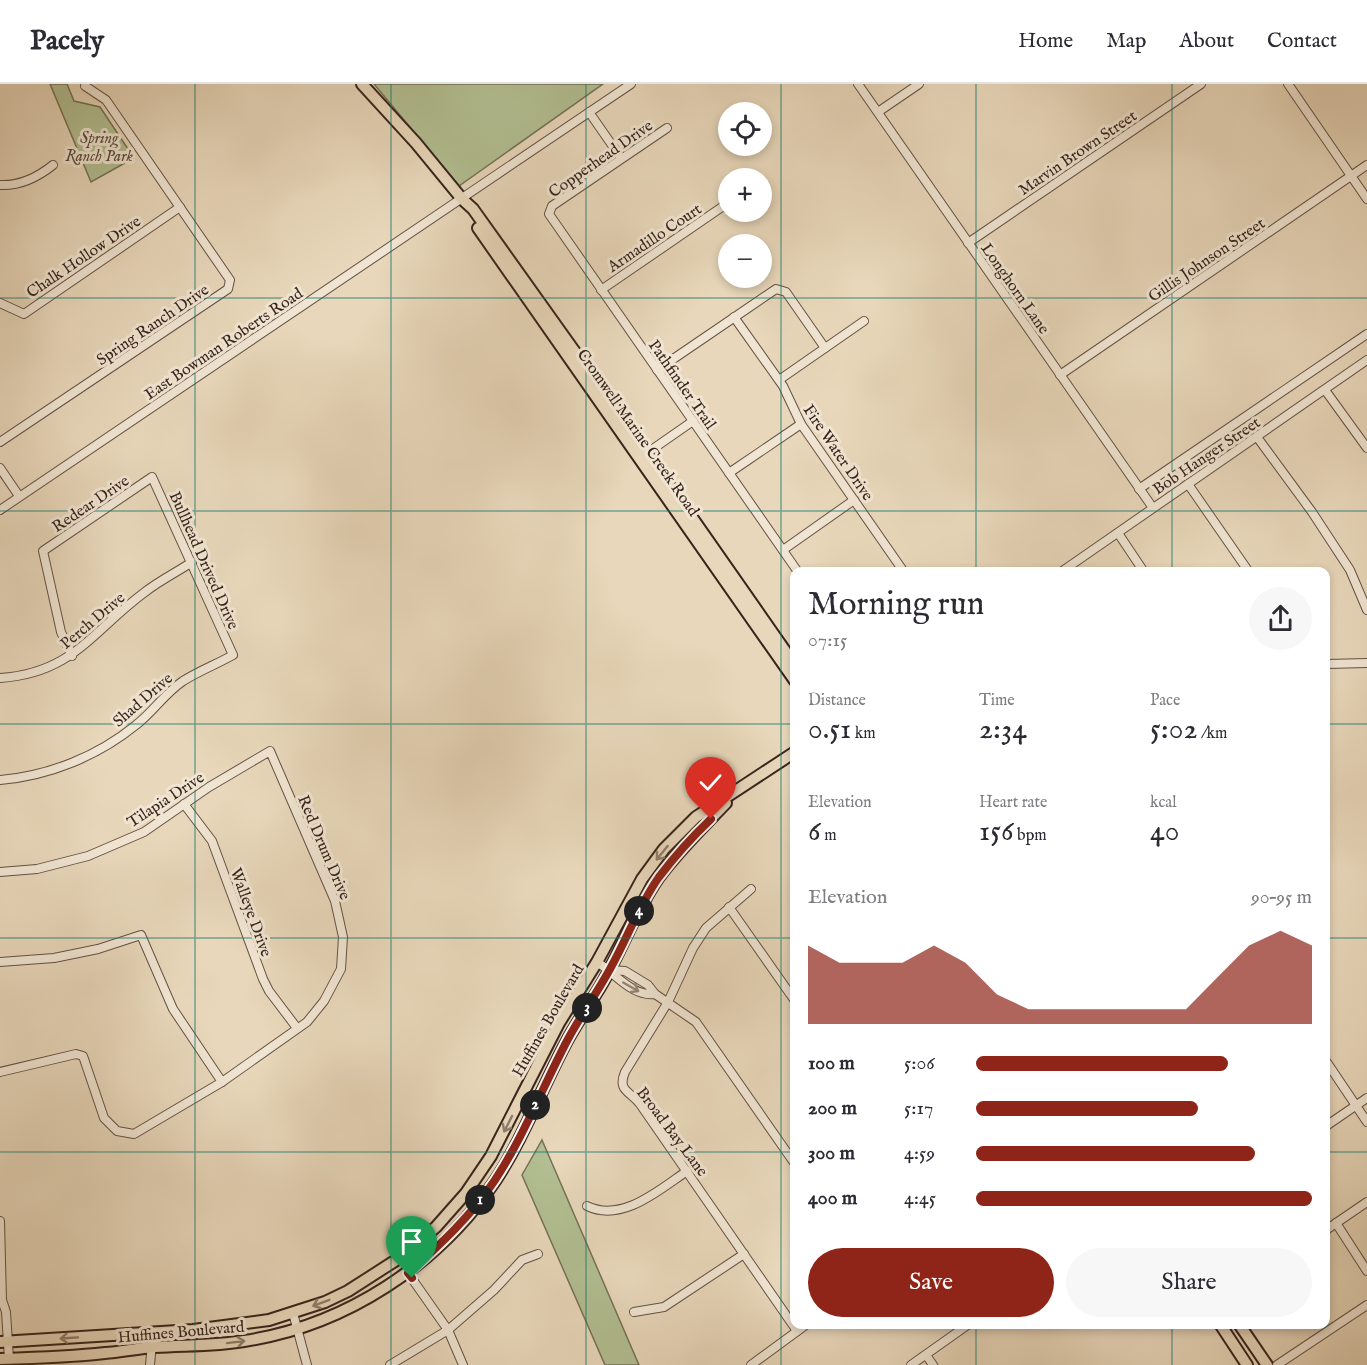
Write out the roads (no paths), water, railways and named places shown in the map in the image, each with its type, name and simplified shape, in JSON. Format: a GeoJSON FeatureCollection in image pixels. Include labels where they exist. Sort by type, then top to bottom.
{"type":"FeatureCollection","features":[{"type":"Feature","properties":{"kind":"main road","name":"Cromwell Marine Creek Road"},"geometry":{"type":"LineString","coordinates":[[362,84],[473,209],[648,453],[790,658]]}},
{"type":"Feature","properties":{"kind":"main road","name":"Cromwell Marine Creek Road"},"geometry":{"type":"LineString","coordinates":[[462,199],[468,214],[790,674]]}},
{"type":"Feature","properties":{"kind":"main road","name":"Huffines Boulevard"},"geometry":{"type":"LineString","coordinates":[[4,1342],[243,1325],[293,1313],[348,1292],[401,1257],[436,1227],[466,1193],[491,1156],[539,1060],[597,962],[642,879],[664,849],[696,817],[790,755]]}},
{"type":"Feature","properties":{"kind":"main road","name":"Huffines Boulevard"},"geometry":{"type":"LineString","coordinates":[[4,1359],[42,1359],[152,1347],[247,1341],[297,1329],[341,1312],[383,1290],[408,1273],[466,1219],[495,1181],[516,1145],[569,1038],[610,970],[639,911],[659,878],[688,842],[739,790]]}},
{"type":"Feature","properties":{"kind":"main road"},"geometry":{"type":"LineString","coordinates":[[1223,1329],[1247,1365]]}},
{"type":"Feature","properties":{"kind":"main road"},"geometry":{"type":"LineString","coordinates":[[1242,1329],[1267,1365]]}},
{"type":"Feature","properties":{"kind":"street","name":"East Bowman Roberts Road"},"geometry":{"type":"LineString","coordinates":[[0,510],[631,84]]}},
{"type":"Feature","properties":{"kind":"street","name":"Longhorn Lane"},"geometry":{"type":"LineString","coordinates":[[858,84],[1153,508]]}},
{"type":"Feature","properties":{"kind":"street"},"geometry":{"type":"LineString","coordinates":[[878,112],[919,84]]}},
{"type":"Feature","properties":{"kind":"street","name":"Marvin Brown Street"},"geometry":{"type":"LineString","coordinates":[[969,243],[1201,84]]}},
{"type":"Feature","properties":{"kind":"street"},"geometry":{"type":"LineString","coordinates":[[1288,84],[1367,199]]}},
{"type":"Feature","properties":{"kind":"street","name":"Spring Ranch Drive"},"geometry":{"type":"LineString","coordinates":[[0,442],[228,290],[230,280],[106,100],[85,86]]}},
{"type":"Feature","properties":{"kind":"street"},"geometry":{"type":"LineString","coordinates":[[590,112],[621,158]]}},
{"type":"Feature","properties":{"kind":"street","name":"Copperhead Drive"},"geometry":{"type":"LineString","coordinates":[[549,211],[552,206],[667,128]]}},
{"type":"Feature","properties":{"kind":"street"},"geometry":{"type":"LineString","coordinates":[[0,185],[11,186],[40,175],[53,165]]}},
{"type":"Feature","properties":{"kind":"street","name":"Gillis Johnson Street"},"geometry":{"type":"LineString","coordinates":[[1060,375],[1367,165]]}},
{"type":"Feature","properties":{"kind":"street","name":"Chalk Hollow Drive"},"geometry":{"type":"LineString","coordinates":[[0,303],[24,314],[180,207]]}},
{"type":"Feature","properties":{"kind":"street","name":"Armadillo Court"},"geometry":{"type":"LineString","coordinates":[[601,290],[718,210]]}},
{"type":"Feature","properties":{"kind":"street","name":"Pathfinder Trail"},"geometry":{"type":"LineString","coordinates":[[549,211],[551,218],[795,567]]}},
{"type":"Feature","properties":{"kind":"street"},"geometry":{"type":"LineString","coordinates":[[657,370],[772,290],[779,288],[786,292],[825,348]]}},
{"type":"Feature","properties":{"kind":"street","name":"Fire Water Drive"},"geometry":{"type":"LineString","coordinates":[[734,316],[779,380],[801,424],[901,567]]}},
{"type":"Feature","properties":{"kind":"street"},"geometry":{"type":"LineString","coordinates":[[779,380],[864,321]]}},
{"type":"Feature","properties":{"kind":"street","name":"Bob Hanger Street"},"geometry":{"type":"LineString","coordinates":[[1139,489],[1367,334]]}},
{"type":"Feature","properties":{"kind":"street","name":"Bob Hanger Street"},"geometry":{"type":"LineString","coordinates":[[1068,567],[1367,360]]}},
{"type":"Feature","properties":{"kind":"street"},"geometry":{"type":"LineString","coordinates":[[1325,390],[1367,448]]}},
{"type":"Feature","properties":{"kind":"street"},"geometry":{"type":"LineString","coordinates":[[648,453],[693,422]]}},
{"type":"Feature","properties":{"kind":"street"},"geometry":{"type":"LineString","coordinates":[[729,473],[801,424]]}},
{"type":"Feature","properties":{"kind":"street"},"geometry":{"type":"LineString","coordinates":[[1257,437],[1312,512],[1350,570],[1367,610]]}},
{"type":"Feature","properties":{"kind":"street"},"geometry":{"type":"LineString","coordinates":[[0,468],[19,496]]}},
{"type":"Feature","properties":{"kind":"street","name":"Bullhead Drived Drive"},"geometry":{"type":"LineString","coordinates":[[152,477],[233,655]]}},
{"type":"Feature","properties":{"kind":"street","name":"Redear Drive"},"geometry":{"type":"LineString","coordinates":[[72,656],[61,632],[43,551],[152,477]]}},
{"type":"Feature","properties":{"kind":"street"},"geometry":{"type":"LineString","coordinates":[[1188,484],[1246,567]]}},
{"type":"Feature","properties":{"kind":"street"},"geometry":{"type":"LineString","coordinates":[[783,550],[854,500]]}},
{"type":"Feature","properties":{"kind":"street"},"geometry":{"type":"LineString","coordinates":[[1118,533],[1141,567]]}},
{"type":"Feature","properties":{"kind":"street","name":"Perch Drive"},"geometry":{"type":"LineString","coordinates":[[0,678],[51,668],[72,656],[145,592],[192,562]]}},
{"type":"Feature","properties":{"kind":"street","name":"Shad Drive"},"geometry":{"type":"LineString","coordinates":[[0,780],[16,779],[55,770],[98,750],[137,725],[162,698],[184,680],[233,655]]}},
{"type":"Feature","properties":{"kind":"street"},"geometry":{"type":"LineString","coordinates":[[1330,664],[1367,663]]}},
{"type":"Feature","properties":{"kind":"street","name":"Tilapia Drive"},"geometry":{"type":"LineString","coordinates":[[0,872],[37,869],[88,856],[144,832],[184,804],[270,751]]}},
{"type":"Feature","properties":{"kind":"street","name":"Red Drum Drive"},"geometry":{"type":"LineString","coordinates":[[0,1072],[76,1054],[83,1056],[104,1118],[117,1131],[134,1134],[222,1082],[307,1022],[324,1001],[341,969],[343,937],[335,902],[270,751]]}},
{"type":"Feature","properties":{"kind":"street","name":"Walleye Drive"},"geometry":{"type":"LineString","coordinates":[[184,804],[212,841],[263,979],[269,991],[297,1028]]}},
{"type":"Feature","properties":{"kind":"street","name":"Broad Bay Lane"},"geometry":{"type":"LineString","coordinates":[[751,889],[706,928],[693,948],[668,1002],[625,1071],[622,1087],[640,1104],[790,1321]]}},
{"type":"Feature","properties":{"kind":"street"},"geometry":{"type":"LineString","coordinates":[[729,907],[790,993]]}},
{"type":"Feature","properties":{"kind":"street"},"geometry":{"type":"LineString","coordinates":[[0,962],[76,954],[141,935],[173,1010],[222,1082]]}},
{"type":"Feature","properties":{"kind":"street"},"geometry":{"type":"LineString","coordinates":[[597,962],[610,970],[625,971],[648,985],[655,994],[696,1022],[790,1157]]}},
{"type":"Feature","properties":{"kind":"street"},"geometry":{"type":"LineString","coordinates":[[1330,1067],[1367,1122]]}},
{"type":"Feature","properties":{"kind":"street"},"geometry":{"type":"LineString","coordinates":[[1330,1123],[1367,1098]]}},
{"type":"Feature","properties":{"kind":"street"},"geometry":{"type":"LineString","coordinates":[[587,1206],[597,1211],[613,1211],[649,1197],[687,1171]]}},
{"type":"Feature","properties":{"kind":"street"},"geometry":{"type":"LineString","coordinates":[[1330,1227],[1367,1202]]}},
{"type":"Feature","properties":{"kind":"street"},"geometry":{"type":"LineString","coordinates":[[0,1221],[1,1301],[6,1312],[4,1359]]}},
{"type":"Feature","properties":{"kind":"street"},"geometry":{"type":"LineString","coordinates":[[1336,1223],[1367,1270]]}},
{"type":"Feature","properties":{"kind":"street"},"geometry":{"type":"LineString","coordinates":[[390,1365],[448,1330],[494,1290],[522,1260],[538,1254]]}},
{"type":"Feature","properties":{"kind":"street"},"geometry":{"type":"LineString","coordinates":[[634,1312],[664,1307],[744,1254]]}},
{"type":"Feature","properties":{"kind":"street"},"geometry":{"type":"LineString","coordinates":[[408,1273],[448,1330],[463,1365]]}},
{"type":"Feature","properties":{"kind":"street"},"geometry":{"type":"LineString","coordinates":[[1277,1365],[1367,1305]]}},
{"type":"Feature","properties":{"kind":"street"},"geometry":{"type":"LineString","coordinates":[[293,1313],[308,1365]]}},
{"type":"Feature","properties":{"kind":"street"},"geometry":{"type":"LineString","coordinates":[[751,1365],[800,1329]]}},
{"type":"Feature","properties":{"kind":"street"},"geometry":{"type":"LineString","coordinates":[[911,1365],[962,1329]]}},
{"type":"Feature","properties":{"kind":"street"},"geometry":{"type":"LineString","coordinates":[[150,1365],[153,1332]]}},
{"type":"Feature","properties":{"kind":"street"},"geometry":{"type":"LineString","coordinates":[[926,1355],[933,1365]]}},
{"type":"Feature","properties":{"kind":"park label","name":"Spring Ranch Park"},"geometry":{"type":"Point","coordinates":[99,146]}}]}
